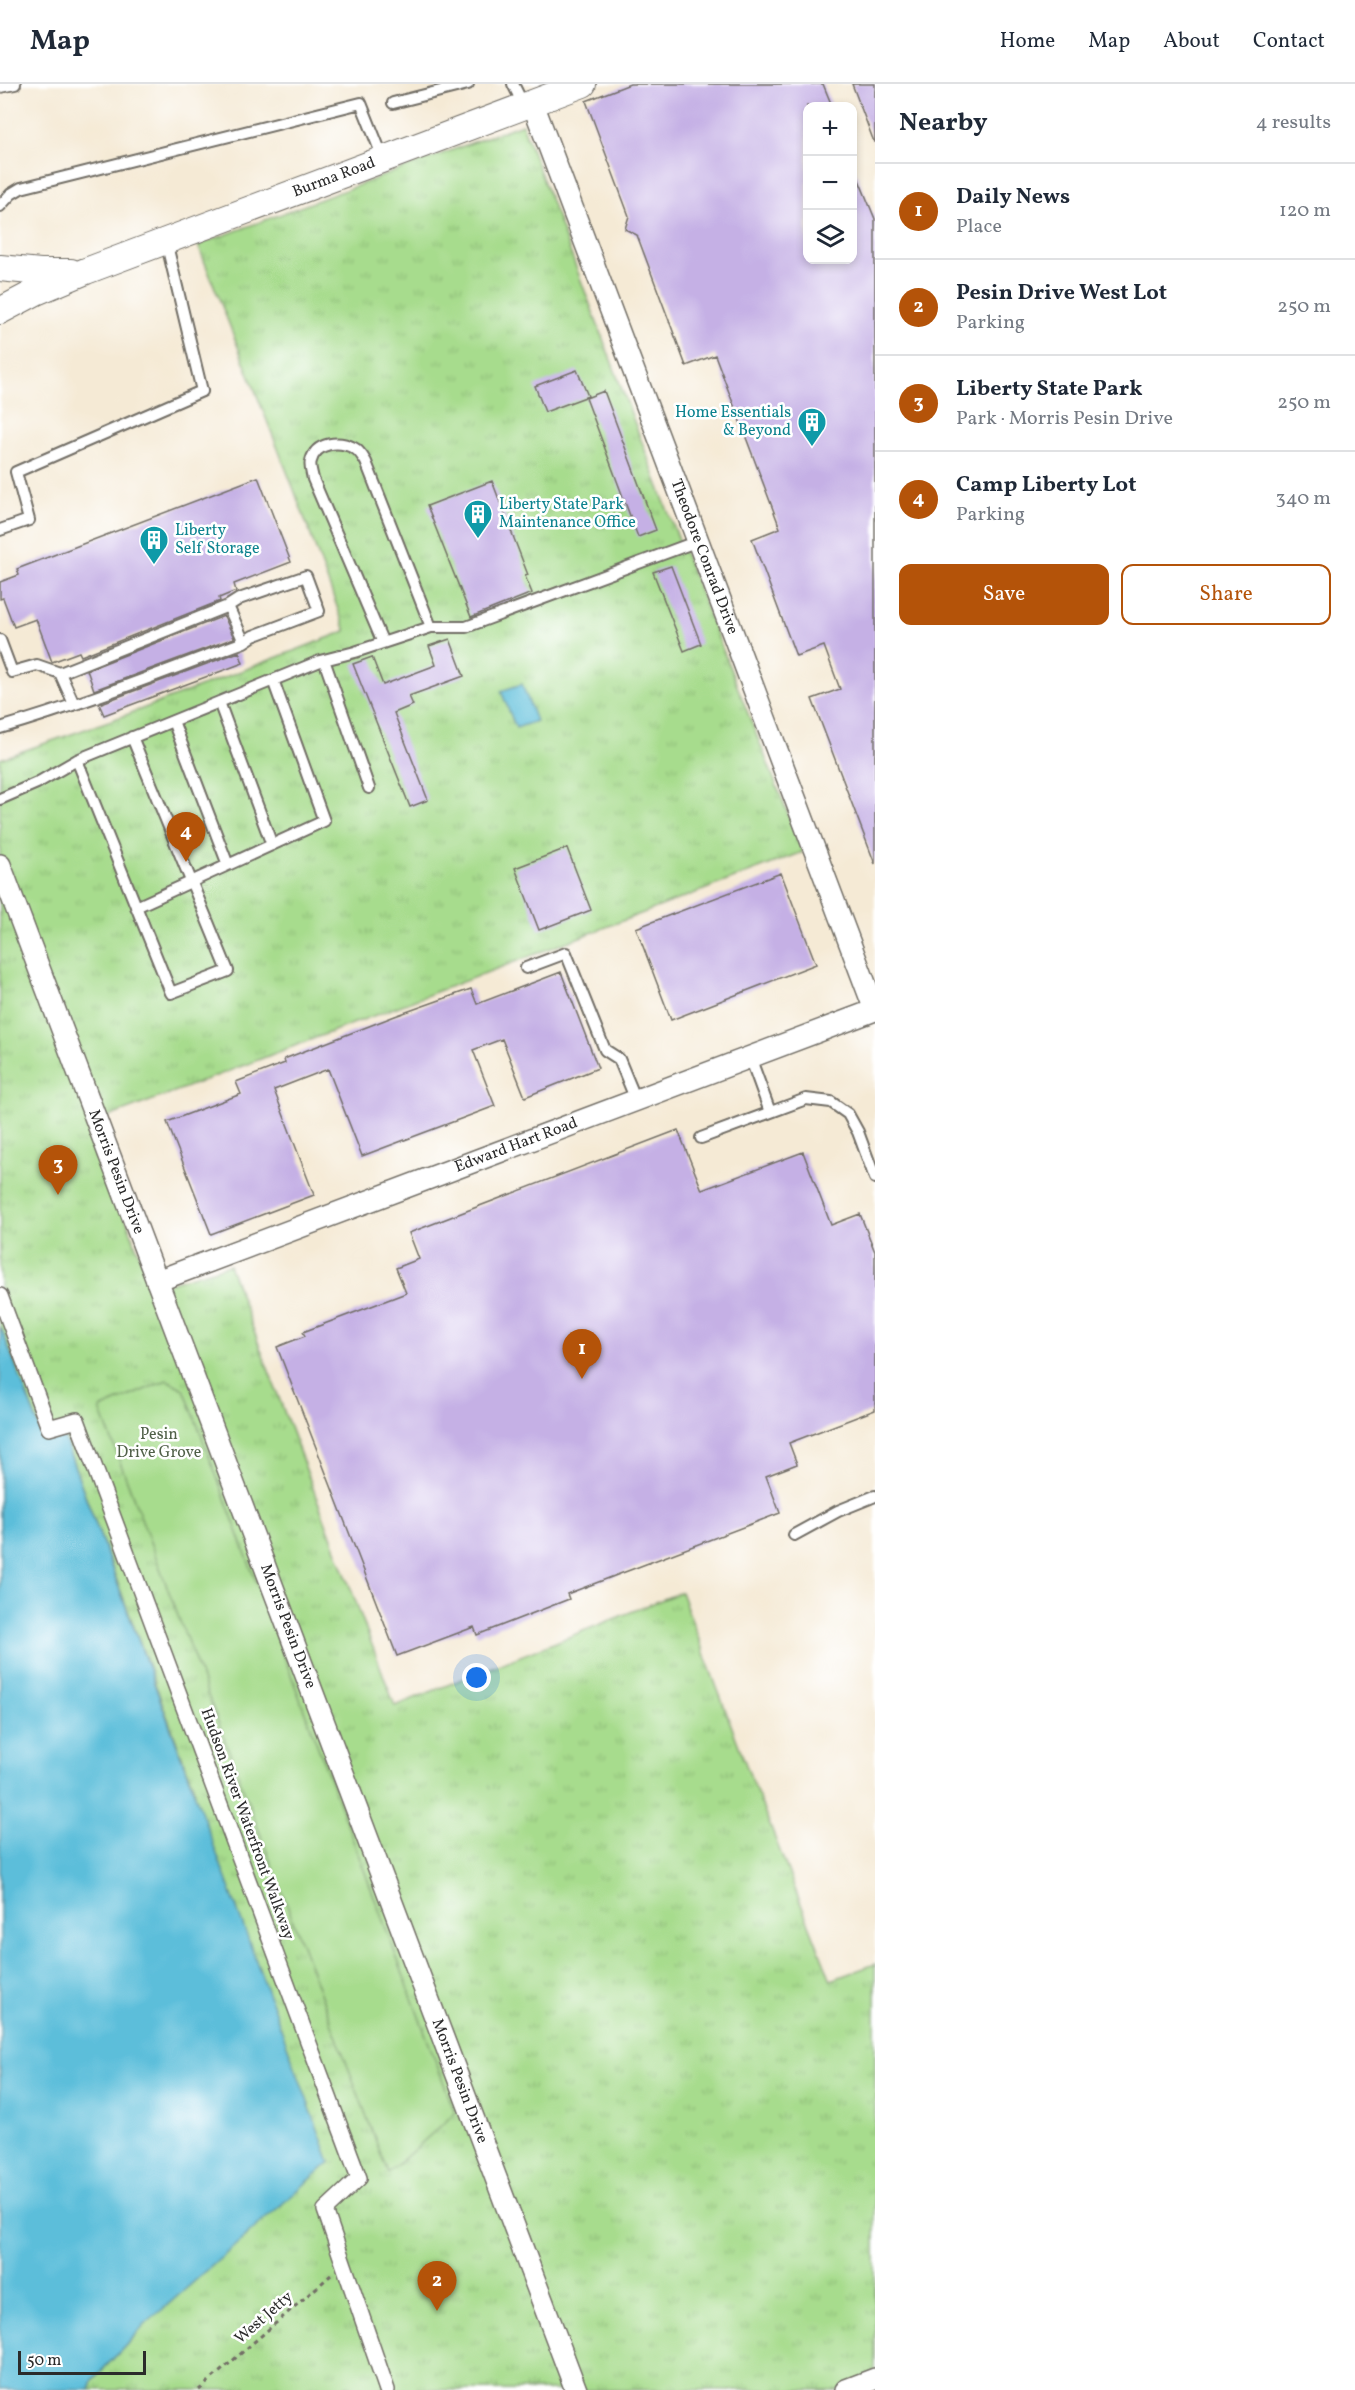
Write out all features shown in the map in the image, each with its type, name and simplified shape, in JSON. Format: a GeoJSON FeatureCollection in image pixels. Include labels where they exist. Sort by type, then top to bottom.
{"type":"FeatureCollection","features":[{"type":"Feature","properties":{"kind":"street","name":"Burma Road"},"geometry":{"type":"LineString","coordinates":[[0,311],[36,292],[86,271],[384,159],[523,98],[583,84]]}},
{"type":"Feature","properties":{"kind":"street","name":"Theodore Conrad Drive"},"geometry":{"type":"LineString","coordinates":[[523,98],[698,541],[875,1010]]}},
{"type":"Feature","properties":{"kind":"street","name":"Burma Road"},"geometry":{"type":"LineString","coordinates":[[0,268],[40,272],[86,271]]}},
{"type":"Feature","properties":{"kind":"street","name":"Morris Pesin Drive"},"geometry":{"type":"LineString","coordinates":[[0,865],[576,2390]]}},
{"type":"Feature","properties":{"kind":"street","name":"Edward Hart Road"},"geometry":{"type":"LineString","coordinates":[[157,1281],[875,1010]]}},
{"type":"Feature","properties":{"kind":"street","name":"Hudson River Waterfront Walkway"},"geometry":{"type":"LineString","coordinates":[[0,1296],[49,1428],[77,1420],[359,2178],[325,2210],[387,2390]]}},
{"type":"Feature","properties":{"kind":"street"},"geometry":{"type":"LineString","coordinates":[[846,2390],[875,2379]]}},
{"type":"Feature","properties":{"kind":"lane"},"geometry":{"type":"LineString","coordinates":[[0,87],[15,84]]}},
{"type":"Feature","properties":{"kind":"lane"},"geometry":{"type":"LineString","coordinates":[[393,103],[468,84]]}},
{"type":"Feature","properties":{"kind":"lane"},"geometry":{"type":"LineString","coordinates":[[0,206],[11,194],[21,188],[361,103],[384,159]]}},
{"type":"Feature","properties":{"kind":"lane"},"geometry":{"type":"LineString","coordinates":[[0,530],[29,520],[16,472],[202,391],[166,241]]}},
{"type":"Feature","properties":{"kind":"lane"},"geometry":{"type":"LineString","coordinates":[[383,643],[313,479],[310,462],[315,451],[326,444],[341,443],[356,448],[366,462],[431,627]]}},
{"type":"Feature","properties":{"kind":"lane"},"geometry":{"type":"LineString","coordinates":[[0,799],[37,783],[77,760],[324,660],[431,627],[466,627],[698,541]]}},
{"type":"Feature","properties":{"kind":"lane"},"geometry":{"type":"LineString","coordinates":[[0,640],[12,672],[37,665],[60,673],[228,606],[239,599],[306,576],[319,611],[253,636],[244,642],[74,704],[0,728]]}},
{"type":"Feature","properties":{"kind":"lane"},"geometry":{"type":"LineString","coordinates":[[228,606],[244,642]]}},
{"type":"Feature","properties":{"kind":"lane"},"geometry":{"type":"LineString","coordinates":[[324,660],[369,788]]}},
{"type":"Feature","properties":{"kind":"lane"},"geometry":{"type":"LineString","coordinates":[[60,673],[74,704]]}},
{"type":"Feature","properties":{"kind":"lane"},"geometry":{"type":"LineString","coordinates":[[136,907],[324,821],[273,680]]}},
{"type":"Feature","properties":{"kind":"lane"},"geometry":{"type":"LineString","coordinates":[[219,702],[272,845]]}},
{"type":"Feature","properties":{"kind":"lane"},"geometry":{"type":"LineString","coordinates":[[173,721],[228,865]]}},
{"type":"Feature","properties":{"kind":"lane"},"geometry":{"type":"LineString","coordinates":[[77,760],[171,993],[228,971],[132,737]]}},
{"type":"Feature","properties":{"kind":"lane"},"geometry":{"type":"LineString","coordinates":[[526,968],[566,953],[605,1050],[619,1059],[636,1100]]}},
{"type":"Feature","properties":{"kind":"lane"},"geometry":{"type":"LineString","coordinates":[[750,1057],[770,1112]]}},
{"type":"Feature","properties":{"kind":"lane"},"geometry":{"type":"LineString","coordinates":[[701,1138],[806,1099],[831,1102],[848,1114],[858,1132],[875,1178]]}},
{"type":"Feature","properties":{"kind":"lane"},"geometry":{"type":"LineString","coordinates":[[794,1534],[838,1510],[875,1496]]}},
{"type":"Feature","properties":{"kind":"path","name":"West Jetty"},"geometry":{"type":"LineString","coordinates":[[199,2390],[344,2265]]}},
{"type":"Feature","properties":{"kind":"green space"},"geometry":{"type":"Polygon","coordinates":[[[522,124],[672,522],[803,852],[90,1124],[152,1288],[229,1265],[395,1706],[681,1592],[831,1980],[875,1964],[875,2390],[352,2390],[347,2386],[338,2390],[90,2390],[93,2380],[147,2323],[195,1791],[63,1435],[44,1440],[0,1325],[0,759],[126,715],[346,631],[293,487],[198,245],[522,124]]]}},
{"type":"Feature","properties":{"kind":"green space","name":"Pesin Drive Grove"},"geometry":{"type":"Polygon","coordinates":[[[167,1380],[184,1389],[455,2113],[388,2173],[100,1409],[167,1380]]]}},
{"type":"Feature","properties":{"kind":"water"},"geometry":{"type":"Polygon","coordinates":[[[522,684],[536,721],[516,728],[501,691],[522,684]]]}},
{"type":"Feature","properties":{"kind":"water"},"geometry":{"type":"Polygon","coordinates":[[[0,1325],[44,1440],[63,1435],[330,2162],[147,2323],[93,2380],[90,2390],[0,2390],[0,1325]]]}},
{"type":"Feature","properties":{"kind":"building","name":"Home Essentials & Beyond"},"geometry":{"type":"Polygon","coordinates":[[[630,84],[823,84],[830,102],[803,102],[803,264],[857,264],[857,175],[875,219],[875,864],[812,699],[840,689],[824,646],[796,656],[752,539],[780,528],[715,355],[686,366],[637,235],[625,229],[629,216],[586,101],[630,84]]]}},
{"type":"Feature","properties":{"kind":"building"},"geometry":{"type":"Polygon","coordinates":[[[852,84],[875,84],[875,142],[874,142],[852,84]]]}},
{"type":"Feature","properties":{"kind":"building"},"geometry":{"type":"Polygon","coordinates":[[[577,370],[588,396],[545,412],[535,386],[577,370]]]}},
{"type":"Feature","properties":{"kind":"building"},"geometry":{"type":"Polygon","coordinates":[[[604,391],[656,530],[638,537],[586,398],[604,391]]]}},
{"type":"Feature","properties":{"kind":"building","name":"Liberty Self Storage"},"geometry":{"type":"Polygon","coordinates":[[[258,477],[291,562],[234,584],[236,591],[219,598],[220,601],[81,656],[79,652],[52,662],[36,619],[14,627],[3,598],[0,599],[0,582],[19,575],[17,569],[258,477]]]}},
{"type":"Feature","properties":{"kind":"building","name":"Liberty State Park Maintenance Office"},"geometry":{"type":"Polygon","coordinates":[[[492,481],[528,575],[525,576],[532,593],[471,617],[427,506],[492,481]]]}},
{"type":"Feature","properties":{"kind":"building"},"geometry":{"type":"Polygon","coordinates":[[[671,566],[701,644],[684,651],[653,572],[671,566]]]}},
{"type":"Feature","properties":{"kind":"building"},"geometry":{"type":"Polygon","coordinates":[[[224,616],[234,638],[94,690],[87,670],[224,616]]]}},
{"type":"Feature","properties":{"kind":"building"},"geometry":{"type":"Polygon","coordinates":[[[450,639],[464,676],[409,696],[413,705],[394,713],[428,800],[410,807],[353,664],[372,657],[383,685],[436,665],[429,646],[450,639]]]}},
{"type":"Feature","properties":{"kind":"building"},"geometry":{"type":"Polygon","coordinates":[[[239,652],[243,663],[104,715],[99,704],[239,652]]]}},
{"type":"Feature","properties":{"kind":"building"},"geometry":{"type":"Polygon","coordinates":[[[567,848],[591,910],[539,930],[515,868],[567,848]]]}},
{"type":"Feature","properties":{"kind":"building"},"geometry":{"type":"Polygon","coordinates":[[[781,873],[816,964],[671,1020],[636,928],[781,873]]]}},
{"type":"Feature","properties":{"kind":"building"},"geometry":{"type":"Polygon","coordinates":[[[561,972],[598,1068],[525,1097],[502,1039],[473,1050],[495,1106],[362,1156],[328,1069],[274,1090],[314,1195],[211,1234],[167,1122],[241,1094],[236,1082],[285,1063],[284,1059],[395,1016],[471,989],[477,1004],[561,972]]]}},
{"type":"Feature","properties":{"kind":"building"},"geometry":{"type":"Polygon","coordinates":[[[678,1130],[702,1190],[803,1152],[831,1225],[860,1214],[875,1252],[875,1410],[789,1443],[797,1464],[766,1476],[780,1513],[567,1594],[569,1599],[477,1635],[474,1627],[397,1656],[277,1347],[305,1336],[303,1332],[406,1293],[396,1268],[419,1259],[409,1233],[678,1130]]]}},
{"type":"Feature","properties":{"kind":"place","name":"Home Essentials & Beyond"},"geometry":{"type":"Point","coordinates":[812,448]}},
{"type":"Feature","properties":{"kind":"place","name":"Liberty State Park Maintenance Office"},"geometry":{"type":"Point","coordinates":[478,540]}},
{"type":"Feature","properties":{"kind":"place","name":"Liberty Self Storage"},"geometry":{"type":"Point","coordinates":[154,566]}},
{"type":"Feature","properties":{"kind":"place","name":"Camp Liberty Lot"},"geometry":{"type":"Point","coordinates":[186,862]}},
{"type":"Feature","properties":{"kind":"place","name":"Liberty State Park"},"geometry":{"type":"Point","coordinates":[58,1195]}},
{"type":"Feature","properties":{"kind":"place","name":"Daily News"},"geometry":{"type":"Point","coordinates":[582,1379]}},
{"type":"Feature","properties":{"kind":"place","name":"Pesin Drive West Lot"},"geometry":{"type":"Point","coordinates":[437,2311]}}]}
